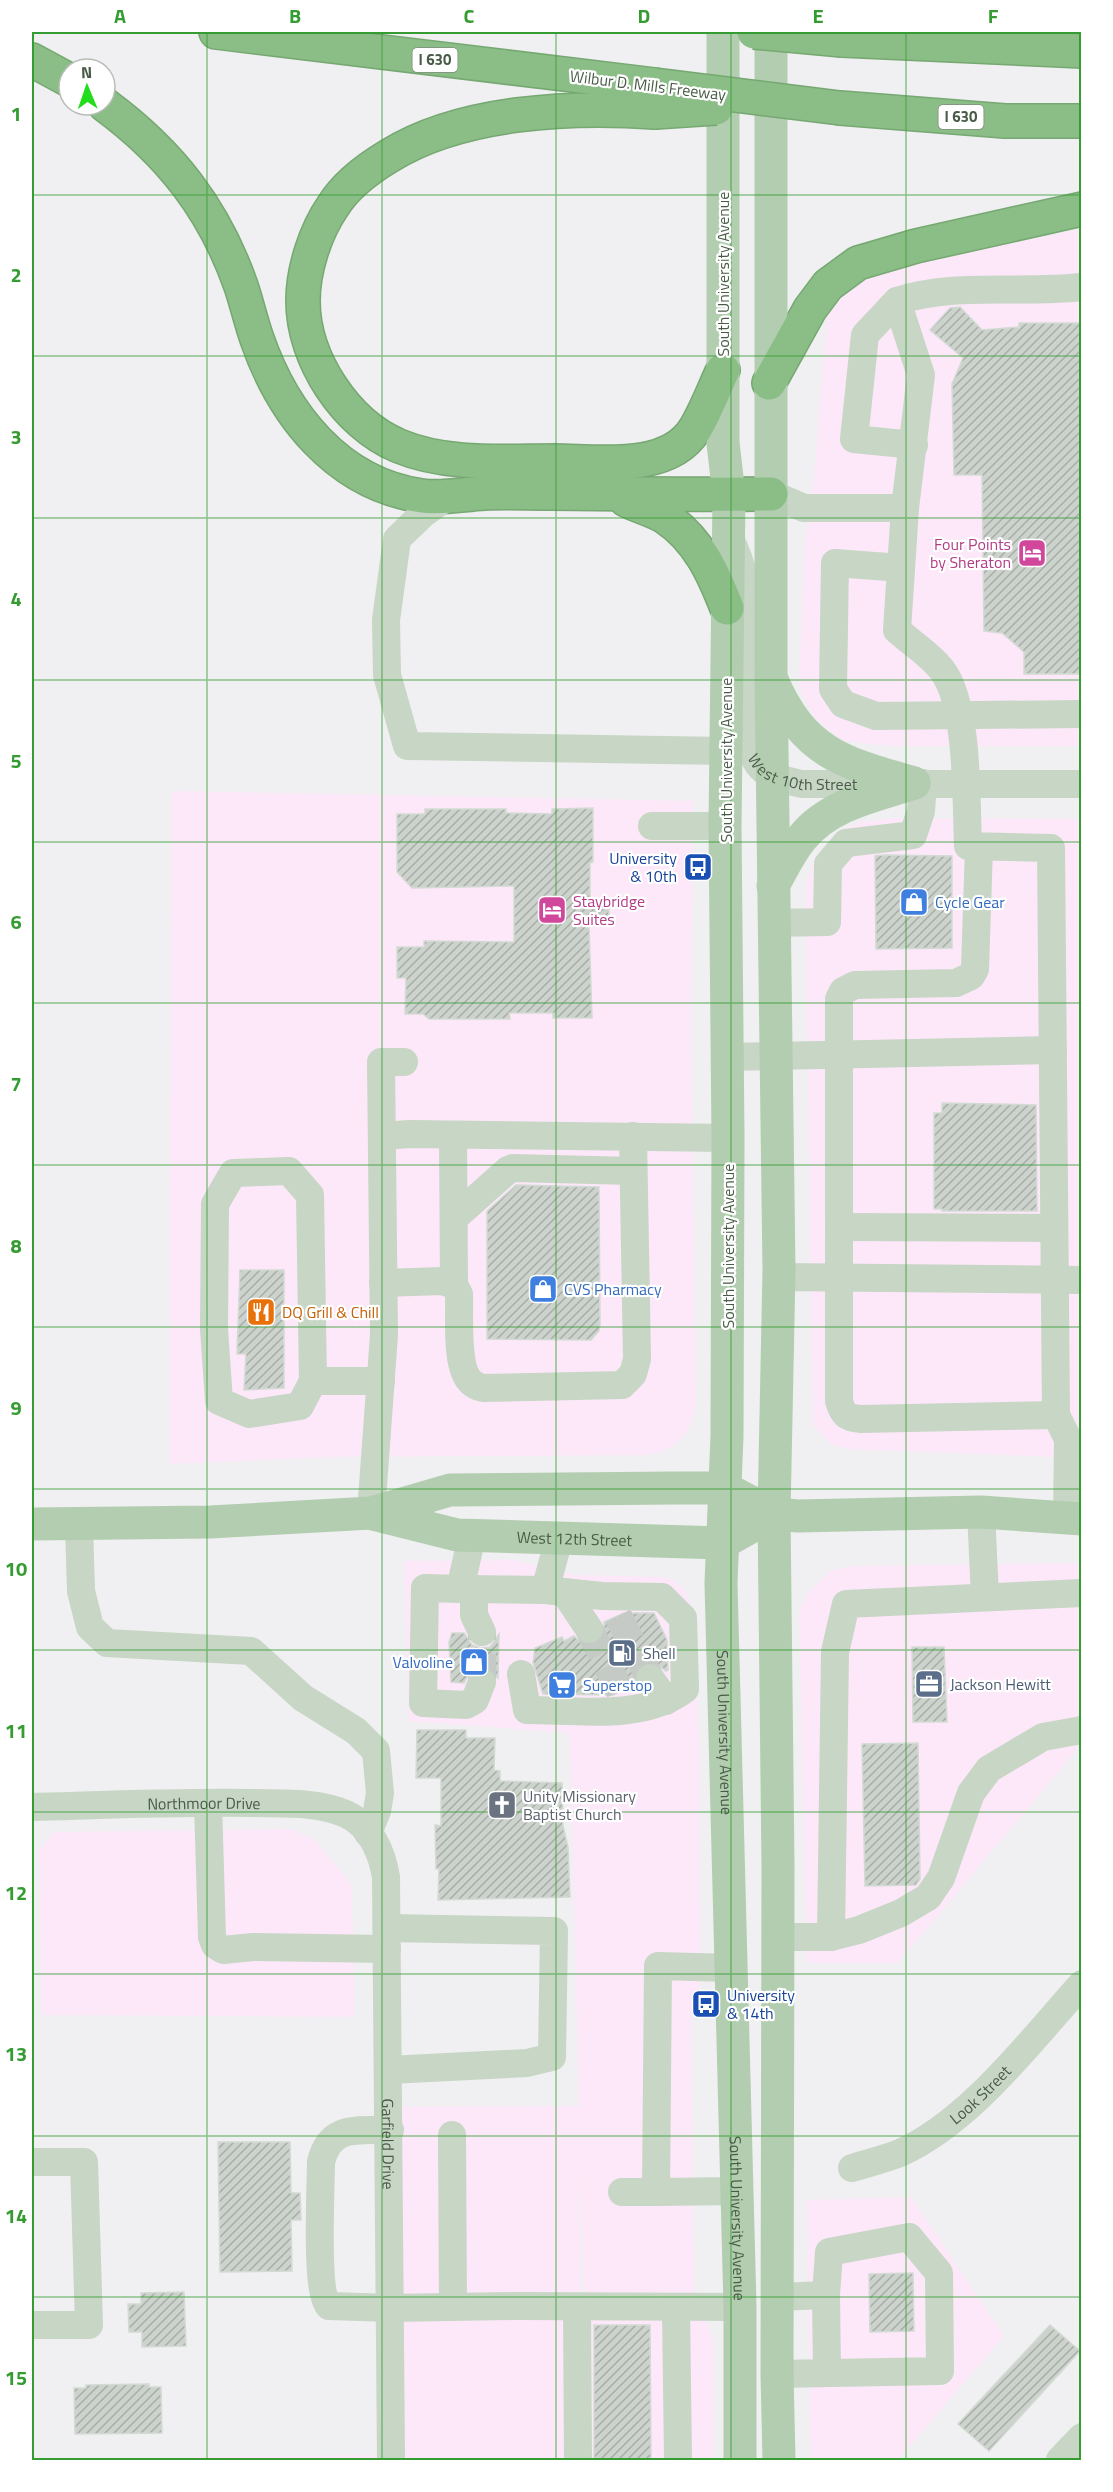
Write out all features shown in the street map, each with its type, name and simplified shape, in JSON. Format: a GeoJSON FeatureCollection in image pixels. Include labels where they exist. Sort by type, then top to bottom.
{"type":"FeatureCollection","features":[{"type":"Feature","properties":{"kind":"highway","name":"Wilbur D. Mills Freeway"},"geometry":{"type":"LineString","coordinates":[[216,32],[655,99]]}},
{"type":"Feature","properties":{"kind":"highway"},"geometry":{"type":"LineString","coordinates":[[754,32],[842,40],[1082,51]]}},
{"type":"Feature","properties":{"kind":"highway"},"geometry":{"type":"LineString","coordinates":[[939,32],[1012,48]]}},
{"type":"Feature","properties":{"kind":"highway"},"geometry":{"type":"LineString","coordinates":[[32,60],[57,74]]}},
{"type":"Feature","properties":{"kind":"highway","name":"I 630"},"geometry":{"type":"LineString","coordinates":[[655,99],[794,103],[1005,121],[1082,121]]}},
{"type":"Feature","properties":{"kind":"highway"},"geometry":{"type":"LineString","coordinates":[[655,99],[618,109],[551,112],[496,118],[452,129],[390,155],[365,172],[342,194],[317,236],[307,269],[303,303],[309,334],[325,378],[341,402],[362,423],[399,446],[432,456],[465,461],[626,462],[660,455],[681,445],[694,430],[723,370]]}},
{"type":"Feature","properties":{"kind":"highway"},"geometry":{"type":"LineString","coordinates":[[117,114],[136,128],[180,173],[206,212],[241,286],[265,364],[301,425],[336,459],[386,486],[422,496],[487,493],[771,494]]}},
{"type":"Feature","properties":{"kind":"highway"},"geometry":{"type":"LineString","coordinates":[[769,383],[810,309],[828,285],[858,263],[916,246],[1082,208]]}},
{"type":"Feature","properties":{"kind":"highway"},"geometry":{"type":"LineString","coordinates":[[610,494],[664,516],[684,533],[699,549],[713,572],[727,608]]}},
{"type":"Feature","properties":{"kind":"main road","name":"South University Avenue"},"geometry":{"type":"LineString","coordinates":[[723,32],[723,443],[729,495],[729,535],[726,751],[727,1436],[722,1543],[740,2307],[740,2460]]}},
{"type":"Feature","properties":{"kind":"main road"},"geometry":{"type":"LineString","coordinates":[[771,32],[769,383],[772,888],[779,1277],[774,1514],[779,2460]]}},
{"type":"Feature","properties":{"kind":"main road"},"geometry":{"type":"LineString","coordinates":[[771,676],[788,711],[820,746],[855,766],[919,783]]}},
{"type":"Feature","properties":{"kind":"main road"},"geometry":{"type":"LineString","coordinates":[[772,888],[801,838],[820,820],[846,805],[919,783]]}},
{"type":"Feature","properties":{"kind":"main road","name":"West 12th Street"},"geometry":{"type":"LineString","coordinates":[[32,1524],[210,1521],[371,1513],[450,1490],[724,1488],[774,1514],[981,1512],[1074,1518]]}},
{"type":"Feature","properties":{"kind":"main road","name":"West 12th Street"},"geometry":{"type":"LineString","coordinates":[[371,1513],[457,1535],[722,1543],[774,1514]]}},
{"type":"Feature","properties":{"kind":"street"},"geometry":{"type":"LineString","coordinates":[[914,446],[854,439],[864,335],[897,301],[920,294],[1057,290],[1082,287]]}},
{"type":"Feature","properties":{"kind":"street"},"geometry":{"type":"LineString","coordinates":[[897,301],[921,375],[905,508],[897,630],[942,670],[956,696],[965,783],[968,846],[1051,848],[1054,1228],[1068,1279],[1068,1432],[1074,1518]]}},
{"type":"Feature","properties":{"kind":"street"},"geometry":{"type":"LineString","coordinates":[[771,494],[804,508],[905,508]]}},
{"type":"Feature","properties":{"kind":"street"},"geometry":{"type":"LineString","coordinates":[[448,496],[423,514],[397,539],[386,620],[387,675],[407,746],[726,751]]}},
{"type":"Feature","properties":{"kind":"street","name":"West 10th Street"},"geometry":{"type":"LineString","coordinates":[[729,535],[742,566],[747,597],[747,731],[757,763],[772,777],[802,784],[1082,784]]}},
{"type":"Feature","properties":{"kind":"street"},"geometry":{"type":"LineString","coordinates":[[901,568],[835,563],[833,688],[843,704],[876,716],[1082,714]]}},
{"type":"Feature","properties":{"kind":"street"},"geometry":{"type":"LineString","coordinates":[[773,923],[827,922],[828,864],[846,843],[913,835],[921,811],[919,783]]}},
{"type":"Feature","properties":{"kind":"street"},"geometry":{"type":"LineString","coordinates":[[652,826],[726,826]]}},
{"type":"Feature","properties":{"kind":"street"},"geometry":{"type":"LineString","coordinates":[[979,847],[975,969],[971,976],[956,983],[855,985],[843,992],[839,999],[839,1401],[843,1413],[848,1418],[1068,1432]]}},
{"type":"Feature","properties":{"kind":"street"},"geometry":{"type":"LineString","coordinates":[[728,1057],[1053,1050]]}},
{"type":"Feature","properties":{"kind":"street"},"geometry":{"type":"LineString","coordinates":[[371,1513],[384,1335],[381,1062],[404,1062]]}},
{"type":"Feature","properties":{"kind":"street"},"geometry":{"type":"LineString","coordinates":[[453,1135],[454,1284],[459,1294],[462,1362],[471,1384],[483,1388],[622,1385],[633,1374],[636,1359],[633,1137]]}},
{"type":"Feature","properties":{"kind":"street"},"geometry":{"type":"LineString","coordinates":[[382,1136],[728,1138]]}},
{"type":"Feature","properties":{"kind":"street"},"geometry":{"type":"LineString","coordinates":[[454,1218],[513,1168],[633,1171]]}},
{"type":"Feature","properties":{"kind":"street"},"geometry":{"type":"LineString","coordinates":[[289,1171],[310,1195],[314,1381],[300,1406],[249,1414],[219,1401],[214,1329],[215,1204],[233,1173],[289,1171]]}},
{"type":"Feature","properties":{"kind":"street"},"geometry":{"type":"LineString","coordinates":[[840,1227],[1054,1228]]}},
{"type":"Feature","properties":{"kind":"street"},"geometry":{"type":"LineString","coordinates":[[779,1277],[1068,1279]]}},
{"type":"Feature","properties":{"kind":"street"},"geometry":{"type":"LineString","coordinates":[[383,1282],[442,1281],[454,1284]]}},
{"type":"Feature","properties":{"kind":"street"},"geometry":{"type":"LineString","coordinates":[[314,1381],[381,1382]]}},
{"type":"Feature","properties":{"kind":"street"},"geometry":{"type":"LineString","coordinates":[[981,1512],[984,1598]]}},
{"type":"Feature","properties":{"kind":"street"},"geometry":{"type":"LineString","coordinates":[[79,1524],[81,1591],[90,1627],[107,1643],[251,1651],[303,1698],[356,1731],[376,1751],[380,1793],[377,1811],[368,1833]]}},
{"type":"Feature","properties":{"kind":"street"},"geometry":{"type":"LineString","coordinates":[[471,1612],[472,1536]]}},
{"type":"Feature","properties":{"kind":"street"},"geometry":{"type":"LineString","coordinates":[[559,1539],[555,1591],[589,1629]]}},
{"type":"Feature","properties":{"kind":"street"},"geometry":{"type":"LineString","coordinates":[[475,1688],[466,1705],[423,1703],[424,1588],[471,1612],[555,1591],[610,1606],[662,1597],[683,1618],[667,1689]]}},
{"type":"Feature","properties":{"kind":"street"},"geometry":{"type":"LineString","coordinates":[[831,1937],[835,1652],[846,1604],[1082,1593]]}},
{"type":"Feature","properties":{"kind":"street"},"geometry":{"type":"LineString","coordinates":[[521,1674],[527,1710],[628,1701],[667,1689],[724,1690]]}},
{"type":"Feature","properties":{"kind":"street"},"geometry":{"type":"LineString","coordinates":[[777,1937],[831,1937],[859,1930],[901,1913],[928,1896],[941,1878],[971,1793],[990,1769],[1043,1737],[1082,1730]]}},
{"type":"Feature","properties":{"kind":"street"},"geometry":{"type":"LineString","coordinates":[[208,1803],[212,1937],[215,1945],[223,1950],[253,1947],[338,1948],[387,1939],[554,1931],[552,2057],[527,2062],[389,2070]]}},
{"type":"Feature","properties":{"kind":"street","name":"Northmoor Drive"},"geometry":{"type":"LineString","coordinates":[[32,1808],[208,1803],[310,1804],[347,1814],[368,1833]]}},
{"type":"Feature","properties":{"kind":"street","name":"Garfield Drive"},"geometry":{"type":"LineString","coordinates":[[368,1833],[376,1844],[384,1863],[386,1877],[390,2130],[391,2460]]}},
{"type":"Feature","properties":{"kind":"street"},"geometry":{"type":"LineString","coordinates":[[656,2193],[658,1966],[731,1968]]}},
{"type":"Feature","properties":{"kind":"street","name":"Look Street"},"geometry":{"type":"LineString","coordinates":[[852,2168],[901,2152],[959,2114],[988,2089],[1082,1984]]}},
{"type":"Feature","properties":{"kind":"street"},"geometry":{"type":"LineString","coordinates":[[390,2130],[343,2132],[331,2139],[324,2149],[321,2162],[320,2245],[323,2297],[329,2307],[740,2307]]}},
{"type":"Feature","properties":{"kind":"street"},"geometry":{"type":"LineString","coordinates":[[452,2135],[453,2307]]}},
{"type":"Feature","properties":{"kind":"street"},"geometry":{"type":"LineString","coordinates":[[32,2162],[84,2162],[89,2325],[32,2325]]}},
{"type":"Feature","properties":{"kind":"street"},"geometry":{"type":"LineString","coordinates":[[622,2192],[737,2191]]}},
{"type":"Feature","properties":{"kind":"street"},"geometry":{"type":"LineString","coordinates":[[777,2374],[940,2371],[939,2273],[909,2237],[829,2252],[826,2295],[827,2373]]}},
{"type":"Feature","properties":{"kind":"street"},"geometry":{"type":"LineString","coordinates":[[777,2297],[826,2295]]}},
{"type":"Feature","properties":{"kind":"street"},"geometry":{"type":"LineString","coordinates":[[578,2307],[578,2460]]}},
{"type":"Feature","properties":{"kind":"street"},"geometry":{"type":"LineString","coordinates":[[676,2308],[678,2460]]}},
{"type":"Feature","properties":{"kind":"street"},"geometry":{"type":"LineString","coordinates":[[1060,2460],[1082,2437]]}},
{"type":"Feature","properties":{"kind":"shaded area"},"geometry":{"type":"Polygon","coordinates":[[[1081,229],[1081,746],[894,746],[843,741],[815,718],[803,697],[799,683],[805,544],[814,478],[828,306],[851,276],[1081,229]]]}},
{"type":"Feature","properties":{"kind":"shaded area"},"geometry":{"type":"Polygon","coordinates":[[[172,791],[693,801],[691,1028],[696,1409],[688,1430],[674,1446],[647,1455],[331,1457],[169,1464],[172,791]]]}},
{"type":"Feature","properties":{"kind":"shaded area"},"geometry":{"type":"Polygon","coordinates":[[[895,818],[1081,819],[1081,1458],[847,1449],[830,1444],[813,1425],[805,885],[816,856],[846,828],[861,822],[895,818]]]}},
{"type":"Feature","properties":{"kind":"shaded area"},"geometry":{"type":"Polygon","coordinates":[[[513,1560],[575,1575],[662,1577],[674,1580],[685,1590],[693,1610],[699,1748],[700,1999],[691,2014],[694,2291],[713,2337],[714,2460],[584,2460],[584,2291],[580,2153],[581,2460],[193,2460],[193,2457],[391,2455],[389,2107],[579,2106],[570,1733],[409,1721],[404,1561],[513,1560]]]}},
{"type":"Feature","properties":{"kind":"shaded area"},"geometry":{"type":"Polygon","coordinates":[[[1081,1563],[1081,1745],[898,1963],[807,1963],[799,1612],[807,1594],[832,1570],[854,1566],[1081,1563]]]}},
{"type":"Feature","properties":{"kind":"shaded area"},"geometry":{"type":"Polygon","coordinates":[[[291,1829],[317,1842],[351,1884],[354,2017],[42,2015],[39,1850],[54,1832],[291,1829]]]}},
{"type":"Feature","properties":{"kind":"shaded area"},"geometry":{"type":"Polygon","coordinates":[[[911,2197],[1004,2336],[898,2460],[811,2460],[807,2200],[911,2197]]]}},
{"type":"Feature","properties":{"kind":"building","name":"Four Points by Sheraton"},"geometry":{"type":"Polygon","coordinates":[[[960,307],[982,330],[1019,327],[1019,323],[1082,323],[1082,674],[1024,674],[1024,652],[1002,633],[984,631],[982,475],[954,475],[952,384],[963,358],[930,330],[950,308],[960,307]]]}},
{"type":"Feature","properties":{"kind":"building","name":"Staybridge Suites"},"geometry":{"type":"Polygon","coordinates":[[[593,808],[590,904],[609,904],[609,926],[589,926],[592,1018],[553,1018],[553,1013],[509,1013],[510,1019],[429,1019],[423,1014],[405,1014],[406,978],[397,978],[397,947],[424,947],[424,941],[514,942],[514,886],[412,888],[397,872],[397,814],[425,814],[425,809],[506,809],[506,813],[552,814],[552,809],[593,808]]]}},
{"type":"Feature","properties":{"kind":"building","name":"Cycle Gear"},"geometry":{"type":"Polygon","coordinates":[[[875,856],[952,856],[952,948],[876,949],[875,856]]]}},
{"type":"Feature","properties":{"kind":"building"},"geometry":{"type":"Polygon","coordinates":[[[942,1103],[1036,1105],[1037,1211],[942,1211],[942,1209],[934,1209],[934,1113],[942,1113],[942,1103]]]}},
{"type":"Feature","properties":{"kind":"building","name":"CVS Pharmacy"},"geometry":{"type":"Polygon","coordinates":[[[516,1185],[599,1187],[600,1324],[599,1331],[591,1340],[487,1339],[487,1211],[516,1185]]]}},
{"type":"Feature","properties":{"kind":"building","name":"DQ Grill & Chill"},"geometry":{"type":"Polygon","coordinates":[[[240,1270],[284,1270],[284,1388],[244,1390],[246,1354],[237,1354],[240,1270]]]}},
{"type":"Feature","properties":{"kind":"building","name":"Shell"},"geometry":{"type":"Polygon","coordinates":[[[624,1613],[654,1613],[667,1640],[668,1670],[666,1671],[656,1663],[641,1664],[635,1672],[635,1685],[613,1695],[543,1694],[533,1663],[535,1648],[562,1637],[564,1641],[574,1636],[582,1644],[598,1643],[604,1636],[604,1622],[624,1613]]]}},
{"type":"Feature","properties":{"kind":"building","name":"Valvoline"},"geometry":{"type":"Polygon","coordinates":[[[452,1633],[464,1633],[472,1645],[481,1648],[490,1647],[499,1634],[498,1678],[488,1667],[480,1666],[471,1670],[464,1683],[451,1682],[449,1642],[452,1633]]]}},
{"type":"Feature","properties":{"kind":"building","name":"Jackson Hewitt"},"geometry":{"type":"Polygon","coordinates":[[[912,1647],[944,1647],[947,1722],[913,1722],[912,1647]]]}},
{"type":"Feature","properties":{"kind":"building","name":"Unity Missionary Baptist Church"},"geometry":{"type":"Polygon","coordinates":[[[417,1730],[466,1730],[466,1738],[495,1738],[494,1770],[500,1771],[500,1781],[562,1783],[563,1826],[568,1847],[570,1897],[438,1900],[439,1869],[436,1869],[435,1825],[441,1826],[441,1778],[416,1778],[417,1730]]]}},
{"type":"Feature","properties":{"kind":"building"},"geometry":{"type":"Polygon","coordinates":[[[918,1743],[920,1879],[916,1885],[865,1886],[862,1744],[918,1743]]]}},
{"type":"Feature","properties":{"kind":"building"},"geometry":{"type":"Polygon","coordinates":[[[218,2142],[290,2142],[291,2193],[300,2193],[301,2220],[291,2220],[292,2271],[220,2272],[218,2142]]]}},
{"type":"Feature","properties":{"kind":"building"},"geometry":{"type":"Polygon","coordinates":[[[913,2273],[914,2331],[870,2332],[869,2274],[913,2273]]]}},
{"type":"Feature","properties":{"kind":"building"},"geometry":{"type":"Polygon","coordinates":[[[184,2292],[186,2346],[142,2347],[142,2332],[129,2332],[128,2304],[141,2304],[141,2293],[184,2292]]]}},
{"type":"Feature","properties":{"kind":"building"},"geometry":{"type":"Polygon","coordinates":[[[594,2325],[650,2325],[651,2460],[594,2460],[594,2325]]]}},
{"type":"Feature","properties":{"kind":"building"},"geometry":{"type":"Polygon","coordinates":[[[1050,2325],[1080,2351],[989,2451],[958,2424],[1050,2325]]]}},
{"type":"Feature","properties":{"kind":"building"},"geometry":{"type":"Polygon","coordinates":[[[149,2384],[149,2387],[161,2387],[162,2433],[75,2434],[74,2388],[86,2388],[86,2385],[149,2384]]]}},
{"type":"Feature","properties":{"kind":"tunnel"},"geometry":{"type":"LineString","coordinates":[[618,1616],[650,1678]]}},
{"type":"Feature","properties":{"kind":"tunnel"},"geometry":{"type":"LineString","coordinates":[[589,1629],[620,1691]]}},
{"type":"Feature","properties":{"kind":"tunnel"},"geometry":{"type":"LineString","coordinates":[[482,1632],[482,1682]]}},
{"type":"Feature","properties":{"kind":"place","name":"Four Points by Sheraton"},"geometry":{"type":"Point","coordinates":[1032,553]}},
{"type":"Feature","properties":{"kind":"place","name":"University & 10th"},"geometry":{"type":"Point","coordinates":[698,867]}},
{"type":"Feature","properties":{"kind":"place","name":"Cycle Gear"},"geometry":{"type":"Point","coordinates":[914,902]}},
{"type":"Feature","properties":{"kind":"place","name":"Staybridge Suites"},"geometry":{"type":"Point","coordinates":[552,910]}},
{"type":"Feature","properties":{"kind":"place","name":"CVS Pharmacy"},"geometry":{"type":"Point","coordinates":[543,1289]}},
{"type":"Feature","properties":{"kind":"place","name":"DQ Grill & Chill"},"geometry":{"type":"Point","coordinates":[261,1312]}},
{"type":"Feature","properties":{"kind":"place","name":"Shell"},"geometry":{"type":"Point","coordinates":[622,1653]}},
{"type":"Feature","properties":{"kind":"place","name":"Valvoline"},"geometry":{"type":"Point","coordinates":[474,1662]}},
{"type":"Feature","properties":{"kind":"place","name":"Jackson Hewitt"},"geometry":{"type":"Point","coordinates":[929,1684]}},
{"type":"Feature","properties":{"kind":"place","name":"Superstop"},"geometry":{"type":"Point","coordinates":[562,1685]}},
{"type":"Feature","properties":{"kind":"place","name":"Unity Missionary Baptist Church"},"geometry":{"type":"Point","coordinates":[502,1805]}},
{"type":"Feature","properties":{"kind":"place","name":"University & 14th"},"geometry":{"type":"Point","coordinates":[706,2004]}}]}
